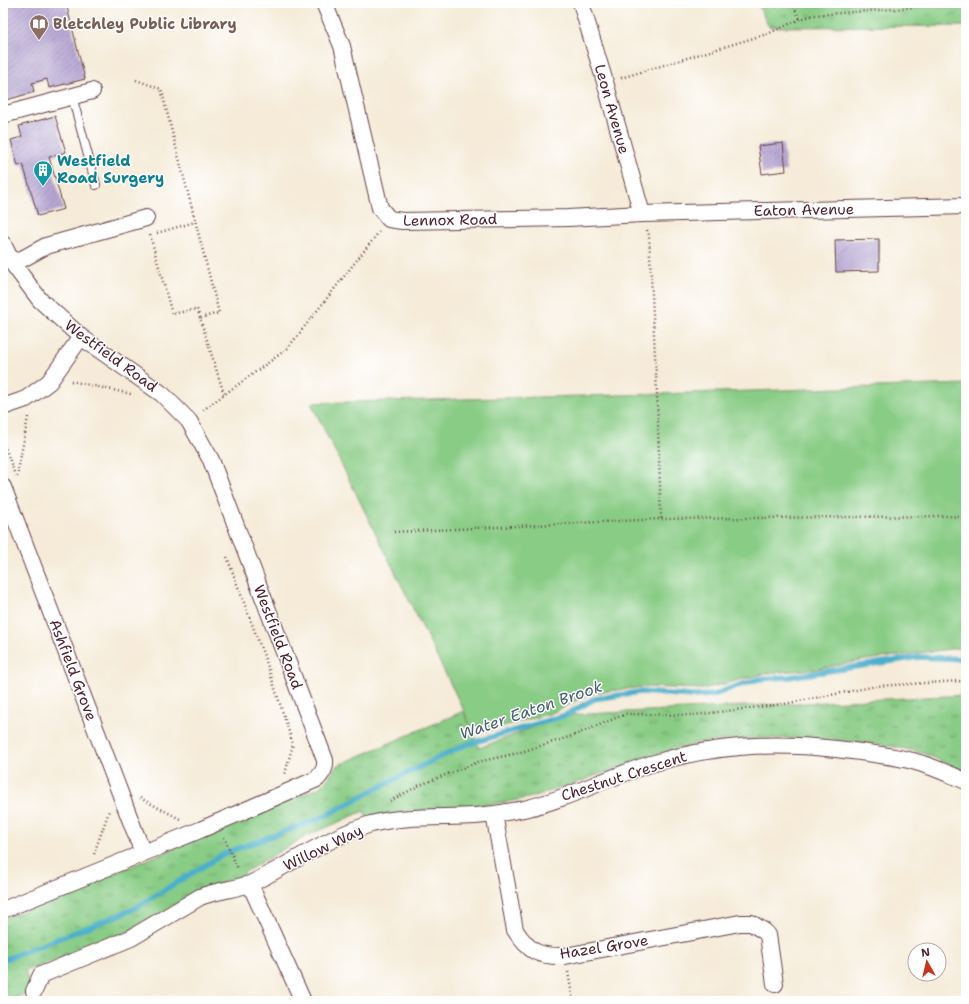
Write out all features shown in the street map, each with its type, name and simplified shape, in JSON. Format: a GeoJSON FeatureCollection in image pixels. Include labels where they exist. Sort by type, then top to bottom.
{"type":"FeatureCollection","features":[{"type":"Feature","properties":{"kind":"street","name":"Lennox Road"},"geometry":{"type":"LineString","coordinates":[[324,3],[342,46],[380,208],[389,219],[409,221],[568,218],[642,214]]}},
{"type":"Feature","properties":{"kind":"street","name":"Leon Avenue"},"geometry":{"type":"LineString","coordinates":[[582,3],[642,214]]}},
{"type":"Feature","properties":{"kind":"street"},"geometry":{"type":"LineString","coordinates":[[3,115],[92,91]]}},
{"type":"Feature","properties":{"kind":"street","name":"Eaton Avenue"},"geometry":{"type":"LineString","coordinates":[[642,214],[966,206]]}},
{"type":"Feature","properties":{"kind":"street"},"geometry":{"type":"LineString","coordinates":[[13,264],[46,246],[146,218]]}},
{"type":"Feature","properties":{"kind":"street","name":"Westfield Road"},"geometry":{"type":"LineString","coordinates":[[3,244],[13,264],[40,300],[81,337],[162,394],[189,421],[211,460],[325,760],[323,772],[317,779],[200,830],[3,910]]}},
{"type":"Feature","properties":{"kind":"street"},"geometry":{"type":"LineString","coordinates":[[3,407],[26,399],[49,382],[81,337]]}},
{"type":"Feature","properties":{"kind":"street","name":"Ashfield Grove"},"geometry":{"type":"LineString","coordinates":[[3,487],[143,853]]}},
{"type":"Feature","properties":{"kind":"street","name":"Chestnut Crescent"},"geometry":{"type":"LineString","coordinates":[[494,814],[525,809],[541,804],[649,765],[676,757],[721,749],[757,746],[797,746],[870,753],[914,762],[966,781]]}},
{"type":"Feature","properties":{"kind":"street","name":"Willow Way"},"geometry":{"type":"LineString","coordinates":[[34,991],[41,974],[144,932],[187,904],[211,893],[250,884],[333,839],[371,824],[401,819],[494,814]]}},
{"type":"Feature","properties":{"kind":"street","name":"Hazel Grove"},"geometry":{"type":"LineString","coordinates":[[494,814],[515,930],[529,948],[546,955],[565,956],[740,923],[751,923],[768,935],[775,984]]}},
{"type":"Feature","properties":{"kind":"street"},"geometry":{"type":"LineString","coordinates":[[250,884],[303,1001]]}},
{"type":"Feature","properties":{"kind":"lane"},"geometry":{"type":"LineString","coordinates":[[72,96],[96,185]]}},
{"type":"Feature","properties":{"kind":"path"},"geometry":{"type":"LineString","coordinates":[[792,3],[800,19]]}},
{"type":"Feature","properties":{"kind":"path"},"geometry":{"type":"LineString","coordinates":[[605,82],[770,33],[800,19],[814,15],[908,8],[934,3]]}},
{"type":"Feature","properties":{"kind":"path"},"geometry":{"type":"LineString","coordinates":[[136,80],[161,89],[218,314],[200,318]]}},
{"type":"Feature","properties":{"kind":"path"},"geometry":{"type":"LineString","coordinates":[[642,214],[649,235],[657,394],[661,519]]}},
{"type":"Feature","properties":{"kind":"path"},"geometry":{"type":"LineString","coordinates":[[146,218],[172,314],[197,309],[224,394]]}},
{"type":"Feature","properties":{"kind":"path"},"geometry":{"type":"LineString","coordinates":[[189,421],[286,349],[389,219]]}},
{"type":"Feature","properties":{"kind":"path"},"geometry":{"type":"LineString","coordinates":[[150,234],[195,222]]}},
{"type":"Feature","properties":{"kind":"path"},"geometry":{"type":"LineString","coordinates":[[67,380],[135,395]]}},
{"type":"Feature","properties":{"kind":"path"},"geometry":{"type":"LineString","coordinates":[[3,441],[17,478],[28,417]]}},
{"type":"Feature","properties":{"kind":"path"},"geometry":{"type":"LineString","coordinates":[[394,532],[661,519],[966,517]]}},
{"type":"Feature","properties":{"kind":"path"},"geometry":{"type":"LineString","coordinates":[[226,554],[268,667],[293,744],[278,795]]}},
{"type":"Feature","properties":{"kind":"path"},"geometry":{"type":"LineString","coordinates":[[387,803],[420,785],[478,762],[518,753],[572,736],[626,714],[694,715],[784,704],[877,686],[959,681],[966,683]]}},
{"type":"Feature","properties":{"kind":"path"},"geometry":{"type":"LineString","coordinates":[[139,798],[200,830]]}},
{"type":"Feature","properties":{"kind":"path"},"geometry":{"type":"LineString","coordinates":[[86,876],[109,809]]}},
{"type":"Feature","properties":{"kind":"path"},"geometry":{"type":"LineString","coordinates":[[223,836],[239,870]]}},
{"type":"Feature","properties":{"kind":"path"},"geometry":{"type":"LineString","coordinates":[[565,956],[573,1001]]}},
{"type":"Feature","properties":{"kind":"green space"},"geometry":{"type":"Polygon","coordinates":[[[757,3],[966,3],[966,26],[769,27],[757,3]]]}},
{"type":"Feature","properties":{"kind":"green space"},"geometry":{"type":"Polygon","coordinates":[[[966,384],[966,647],[865,660],[817,669],[767,673],[703,689],[643,687],[591,693],[552,713],[474,734],[311,403],[657,394],[966,384]]]}},
{"type":"Feature","properties":{"kind":"green space"},"geometry":{"type":"Polygon","coordinates":[[[966,695],[966,772],[925,754],[884,745],[837,740],[768,738],[729,740],[700,743],[648,757],[574,784],[528,798],[459,808],[405,811],[367,818],[364,811],[309,835],[287,847],[245,872],[237,882],[96,946],[25,971],[32,992],[3,1001],[3,919],[318,788],[328,778],[336,766],[464,711],[479,748],[566,715],[966,695]]]}},
{"type":"Feature","properties":{"kind":"building","name":"Bletchley Public Library"},"geometry":{"type":"Polygon","coordinates":[[[3,3],[66,3],[85,79],[49,88],[47,79],[32,83],[34,92],[3,101],[3,3]]]}},
{"type":"Feature","properties":{"kind":"building","name":"Westfield Road Surgery"},"geometry":{"type":"Polygon","coordinates":[[[55,116],[66,152],[49,157],[64,209],[38,216],[23,164],[18,166],[11,140],[22,137],[19,126],[55,116]]]}},
{"type":"Feature","properties":{"kind":"building"},"geometry":{"type":"Polygon","coordinates":[[[783,143],[786,171],[762,174],[758,146],[783,143]]]}},
{"type":"Feature","properties":{"kind":"building"},"geometry":{"type":"Polygon","coordinates":[[[879,239],[879,271],[836,272],[835,240],[879,239]]]}},
{"type":"Feature","properties":{"kind":"waterway","name":"Water Eaton Brook"},"geometry":{"type":"LineString","coordinates":[[3,960],[132,910],[225,853],[319,819],[395,779],[465,745],[566,715],[594,699],[640,692],[693,696],[714,695],[759,679],[789,677],[919,657],[966,659]]}},
{"type":"Feature","properties":{"kind":"place","name":"Bletchley Public Library"},"geometry":{"type":"Point","coordinates":[39,41]}},
{"type":"Feature","properties":{"kind":"place","name":"Westfield Road Surgery"},"geometry":{"type":"Point","coordinates":[43,187]}}]}
